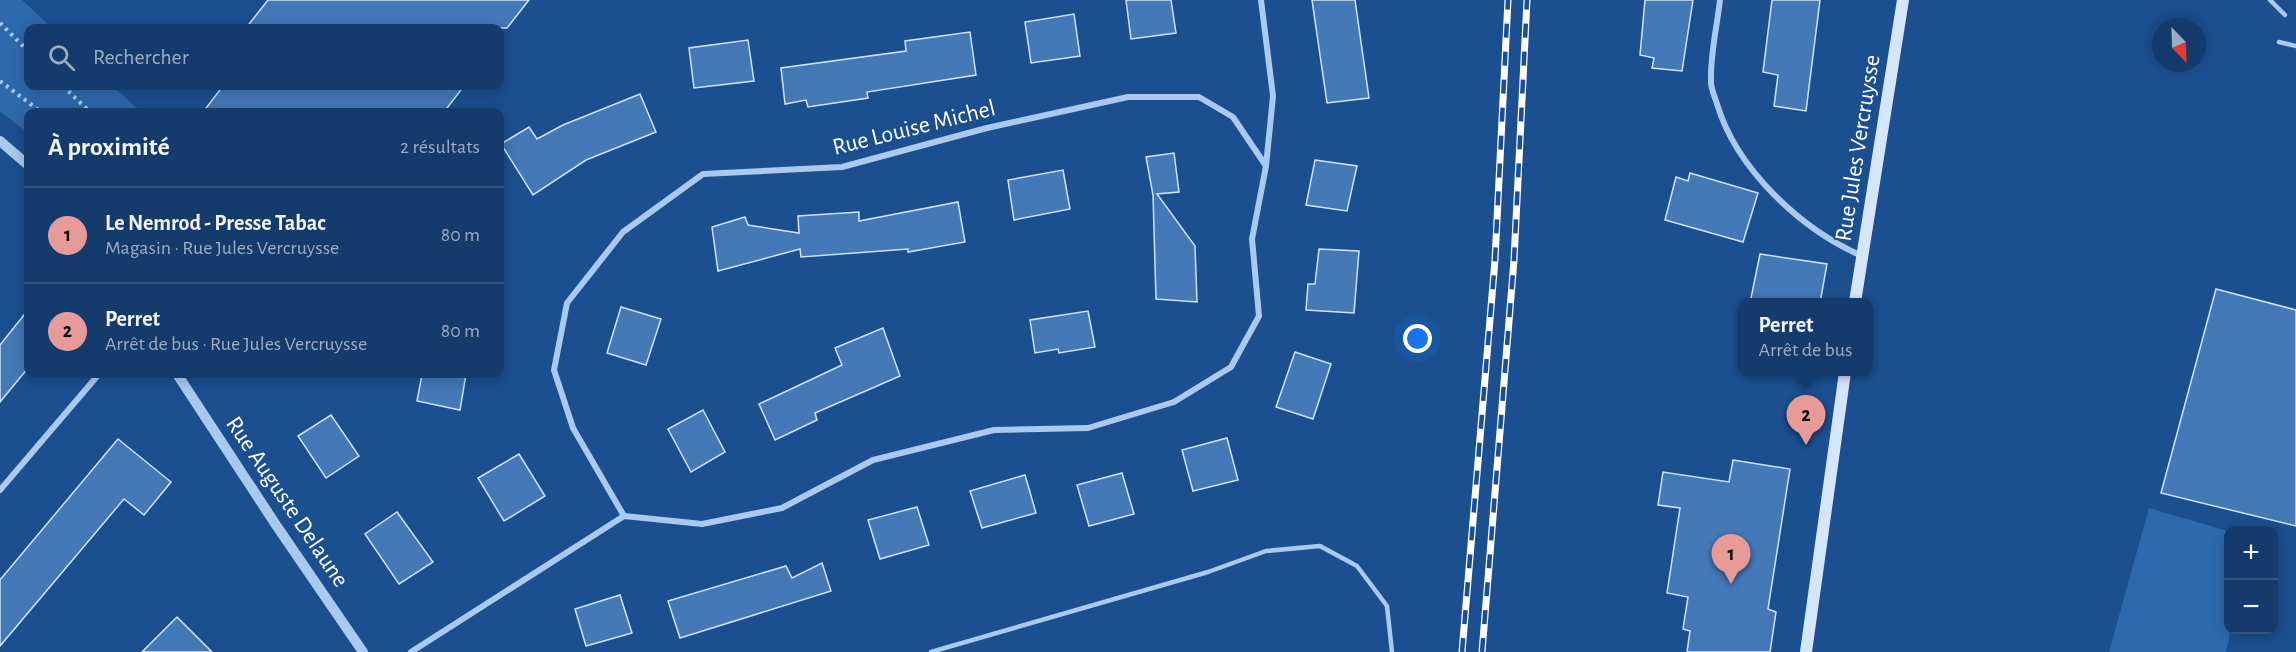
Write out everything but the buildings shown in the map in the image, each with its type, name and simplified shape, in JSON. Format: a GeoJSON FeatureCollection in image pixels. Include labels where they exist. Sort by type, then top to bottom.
{"type":"FeatureCollection","features":[{"type":"Feature","properties":{"kind":"main road","name":"Rue Jules Vercruysse"},"geometry":{"type":"LineString","coordinates":[[1856,298],[1903,0]]}},
{"type":"Feature","properties":{"kind":"main road"},"geometry":{"type":"LineString","coordinates":[[1806,652],[1844,376]]}},
{"type":"Feature","properties":{"kind":"street"},"geometry":{"type":"LineString","coordinates":[[411,652],[624,516],[702,524],[782,508],[873,460],[994,430],[1089,428],[1174,402],[1231,366],[1258,316],[1252,239],[1266,166],[1273,96],[1261,0]]}},
{"type":"Feature","properties":{"kind":"street"},"geometry":{"type":"LineString","coordinates":[[1720,0],[1711,84],[1724,127],[1748,162],[1782,201],[1838,245],[1862,256]]}},
{"type":"Feature","properties":{"kind":"street","name":"Rue Louise Michel"},"geometry":{"type":"LineString","coordinates":[[624,516],[573,428],[554,369],[567,303],[624,232],[703,174],[842,167],[987,128],[1128,97],[1199,97],[1233,117],[1266,166]]}},
{"type":"Feature","properties":{"kind":"street"},"geometry":{"type":"LineString","coordinates":[[0,141],[24,162]]}},
{"type":"Feature","properties":{"kind":"street"},"geometry":{"type":"LineString","coordinates":[[0,490],[96,378]]}},
{"type":"Feature","properties":{"kind":"street","name":"Rue Auguste Delaune"},"geometry":{"type":"LineString","coordinates":[[180,378],[363,652]]}},
{"type":"Feature","properties":{"kind":"lane"},"geometry":{"type":"LineString","coordinates":[[2270,0],[2285,15]]}},
{"type":"Feature","properties":{"kind":"lane"},"geometry":{"type":"LineString","coordinates":[[2279,42],[2296,46]]}},
{"type":"Feature","properties":{"kind":"lane"},"geometry":{"type":"LineString","coordinates":[[931,652],[1208,572],[1266,551],[1320,546],[1357,566],[1388,606],[1392,652]]}},
{"type":"Feature","properties":{"kind":"path"},"geometry":{"type":"LineString","coordinates":[[0,22],[24,47]]}},
{"type":"Feature","properties":{"kind":"path"},"geometry":{"type":"LineString","coordinates":[[0,81],[36,108]]}},
{"type":"Feature","properties":{"kind":"path"},"geometry":{"type":"LineString","coordinates":[[67,90],[86,108]]}},
{"type":"Feature","properties":{"kind":"shaded area"},"geometry":{"type":"Polygon","coordinates":[[[0,0],[22,0],[48,24],[24,24],[24,90],[117,90],[137,108],[24,108],[24,130],[0,111],[0,0]]]}},
{"type":"Feature","properties":{"kind":"shaded area"},"geometry":{"type":"Polygon","coordinates":[[[2149,508],[2224,530],[2224,634],[2230,634],[2226,652],[2109,652],[2149,508]]]}},
{"type":"Feature","properties":{"kind":"railway"},"geometry":{"type":"LineString","coordinates":[[1462,652],[1495,260],[1508,0]]}},
{"type":"Feature","properties":{"kind":"railway"},"geometry":{"type":"LineString","coordinates":[[1482,652],[1514,260],[1527,0]]}},
{"type":"Feature","properties":{"kind":"place","name":"Perret"},"geometry":{"type":"Point","coordinates":[1806,445]}},
{"type":"Feature","properties":{"kind":"place","name":"Le Nemrod - Presse Tabac"},"geometry":{"type":"Point","coordinates":[1731,584]}}]}
